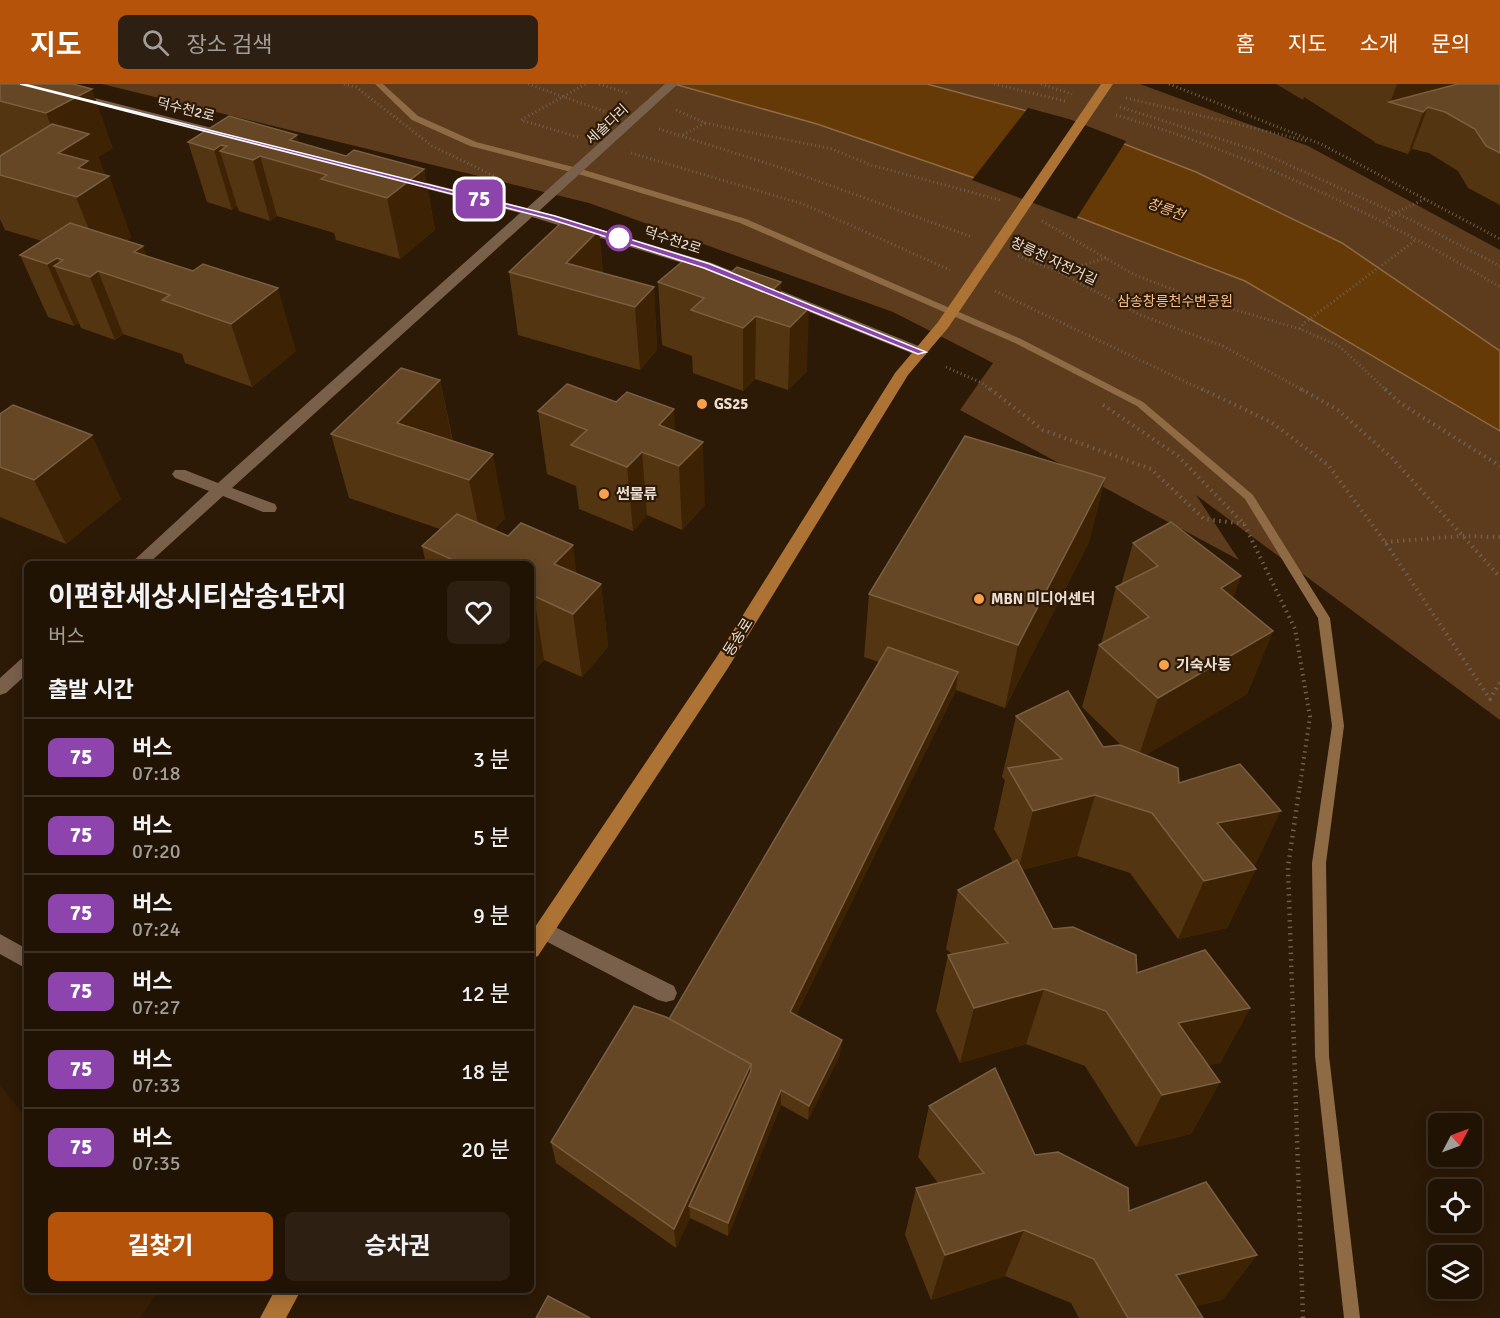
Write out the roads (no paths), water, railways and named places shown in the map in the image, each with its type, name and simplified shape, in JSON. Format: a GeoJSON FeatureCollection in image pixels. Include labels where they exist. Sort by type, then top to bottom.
{"type":"FeatureCollection","features":[{"type":"Feature","properties":{"kind":"main road","name":"동송로"},"geometry":{"type":"LineString","coordinates":[[534,946],[722,663],[902,373],[943,325],[1107,84]]}},
{"type":"Feature","properties":{"kind":"main road"},"geometry":{"type":"LineString","coordinates":[[272,1318],[287,1293]]}},
{"type":"Feature","properties":{"kind":"street","name":"세솔다리"},"geometry":{"type":"LineString","coordinates":[[141,561],[672,84]]}},
{"type":"Feature","properties":{"kind":"street","name":"덕수천2로"},"geometry":{"type":"LineString","coordinates":[[58,92],[243,139]]}},
{"type":"Feature","properties":{"kind":"street","name":"덕수천2로"},"geometry":{"type":"LineString","coordinates":[[392,176],[532,212],[707,266],[921,352]]}},
{"type":"Feature","properties":{"kind":"street"},"geometry":{"type":"LineString","coordinates":[[180,474],[269,508]]}},
{"type":"Feature","properties":{"kind":"street"},"geometry":{"type":"LineString","coordinates":[[0,688],[24,667]]}},
{"type":"Feature","properties":{"kind":"street"},"geometry":{"type":"LineString","coordinates":[[545,931],[666,993]]}},
{"type":"Feature","properties":{"kind":"street"},"geometry":{"type":"LineString","coordinates":[[0,943],[24,958]]}},
{"type":"Feature","properties":{"kind":"water","name":"창릉천"},"geometry":{"type":"Polygon","coordinates":[[[674,84],[927,84],[1068,122],[1196,172],[1342,243],[1500,351],[1500,431],[1245,281],[989,183],[817,124],[674,84]]]}},
{"type":"Feature","properties":{"kind":"waterway"},"geometry":{"type":"LineString","coordinates":[[379,84],[415,118],[473,144],[578,171],[743,221],[1018,341],[1140,404],[1249,497],[1324,618],[1338,726],[1319,863],[1322,1056],[1352,1318]]}},
{"type":"Feature","properties":{"kind":"place","name":"GS25"},"geometry":{"type":"Point","coordinates":[702,404]}},
{"type":"Feature","properties":{"kind":"place","name":"썬물류"},"geometry":{"type":"Point","coordinates":[604,494]}},
{"type":"Feature","properties":{"kind":"place","name":"MBN 미디어센터"},"geometry":{"type":"Point","coordinates":[979,599]}},
{"type":"Feature","properties":{"kind":"place","name":"기숙사동"},"geometry":{"type":"Point","coordinates":[1164,665]}},
{"type":"Feature","properties":{"kind":"park label","name":"삼송창릉천수변공원"},"geometry":{"type":"Point","coordinates":[1175,301]}}]}
